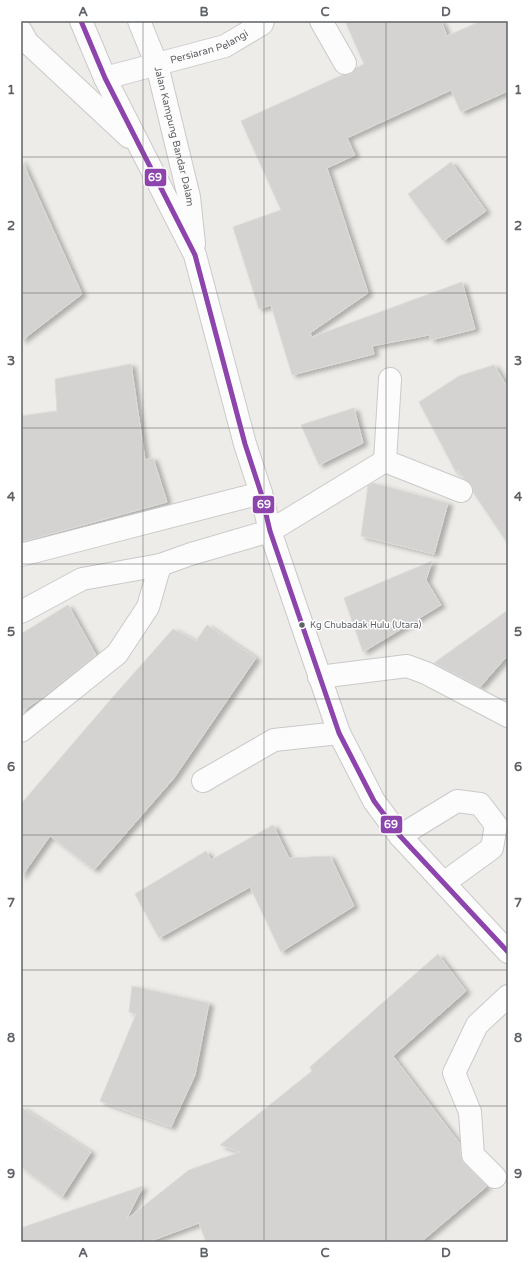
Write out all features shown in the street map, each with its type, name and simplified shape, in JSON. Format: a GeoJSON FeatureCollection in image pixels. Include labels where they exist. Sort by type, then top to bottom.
{"type":"FeatureCollection","features":[{"type":"Feature","properties":{"kind":"street","name":"Jalan Kampung Bandar Dalam"},"geometry":{"type":"LineString","coordinates":[[81,21],[105,78],[195,255]]}},
{"type":"Feature","properties":{"kind":"street","name":"Jalan Kampung Bandar Dalam"},"geometry":{"type":"LineString","coordinates":[[139,21],[157,65],[189,197],[195,255],[244,444],[261,493],[270,531],[339,733],[374,801],[400,836],[508,952]]}},
{"type":"Feature","properties":{"kind":"street","name":"Persiaran Pelangi"},"geometry":{"type":"LineString","coordinates":[[105,78],[225,46],[262,24],[262,21]]}},
{"type":"Feature","properties":{"kind":"street"},"geometry":{"type":"LineString","coordinates":[[321,21],[345,63]]}},
{"type":"Feature","properties":{"kind":"street"},"geometry":{"type":"LineString","coordinates":[[21,31],[27,42],[139,146]]}},
{"type":"Feature","properties":{"kind":"street"},"geometry":{"type":"LineString","coordinates":[[385,461],[390,379]]}},
{"type":"Feature","properties":{"kind":"street"},"geometry":{"type":"LineString","coordinates":[[385,461],[460,491]]}},
{"type":"Feature","properties":{"kind":"street"},"geometry":{"type":"LineString","coordinates":[[21,612],[82,579],[160,565],[191,554],[270,531],[385,461]]}},
{"type":"Feature","properties":{"kind":"street"},"geometry":{"type":"LineString","coordinates":[[21,555],[261,493]]}},
{"type":"Feature","properties":{"kind":"street"},"geometry":{"type":"LineString","coordinates":[[21,731],[117,654],[148,607],[160,565]]}},
{"type":"Feature","properties":{"kind":"street"},"geometry":{"type":"LineString","coordinates":[[319,676],[408,666],[426,673],[508,716]]}},
{"type":"Feature","properties":{"kind":"street"},"geometry":{"type":"LineString","coordinates":[[203,781],[274,740],[339,733]]}},
{"type":"Feature","properties":{"kind":"street"},"geometry":{"type":"LineString","coordinates":[[400,836],[457,801],[480,804],[496,825],[492,848],[444,883]]}},
{"type":"Feature","properties":{"kind":"street"},"geometry":{"type":"LineString","coordinates":[[495,1177],[473,1155],[470,1112],[454,1073],[476,1026],[508,996]]}},
{"type":"Feature","properties":{"kind":"building"},"geometry":{"type":"Polygon","coordinates":[[[345,21],[441,21],[447,36],[481,21],[508,21],[508,91],[461,112],[451,90],[347,138],[355,155],[327,168],[368,293],[310,333],[312,337],[462,282],[475,329],[431,340],[429,335],[372,346],[374,354],[292,375],[271,305],[259,309],[233,227],[281,210],[241,121],[342,75],[351,74],[356,68],[364,64],[345,21]]]}},
{"type":"Feature","properties":{"kind":"building"},"geometry":{"type":"Polygon","coordinates":[[[21,159],[82,294],[21,341],[21,159]]]}},
{"type":"Feature","properties":{"kind":"building"},"geometry":{"type":"Polygon","coordinates":[[[451,162],[486,211],[443,241],[408,194],[451,162]]]}},
{"type":"Feature","properties":{"kind":"building"},"geometry":{"type":"Polygon","coordinates":[[[131,364],[145,460],[153,458],[167,502],[21,542],[21,416],[57,411],[55,379],[131,364]]]}},
{"type":"Feature","properties":{"kind":"building"},"geometry":{"type":"Polygon","coordinates":[[[494,365],[508,388],[508,544],[473,492],[471,484],[464,479],[458,470],[457,474],[419,402],[459,376],[494,365]]]}},
{"type":"Feature","properties":{"kind":"building"},"geometry":{"type":"Polygon","coordinates":[[[354,408],[363,443],[319,465],[301,425],[354,408]]]}},
{"type":"Feature","properties":{"kind":"building"},"geometry":{"type":"Polygon","coordinates":[[[373,483],[448,503],[434,554],[361,536],[368,486],[373,483]]]}},
{"type":"Feature","properties":{"kind":"building"},"geometry":{"type":"Polygon","coordinates":[[[432,561],[426,580],[441,605],[363,652],[344,598],[432,561]]]}},
{"type":"Feature","properties":{"kind":"building"},"geometry":{"type":"Polygon","coordinates":[[[68,605],[96,655],[43,697],[21,712],[21,634],[68,605]]]}},
{"type":"Feature","properties":{"kind":"building"},"geometry":{"type":"Polygon","coordinates":[[[508,610],[508,655],[480,687],[434,663],[508,610]]]}},
{"type":"Feature","properties":{"kind":"building"},"geometry":{"type":"Polygon","coordinates":[[[207,625],[256,658],[174,778],[94,870],[50,836],[21,877],[21,804],[173,629],[196,641],[207,625]]]}},
{"type":"Feature","properties":{"kind":"building"},"geometry":{"type":"Polygon","coordinates":[[[273,825],[289,858],[330,856],[354,906],[281,952],[250,887],[159,938],[135,894],[206,851],[211,860],[273,825]]]}},
{"type":"Feature","properties":{"kind":"building"},"geometry":{"type":"Polygon","coordinates":[[[438,954],[466,991],[393,1056],[460,1144],[461,1156],[464,1164],[487,1186],[421,1242],[206,1242],[199,1223],[148,1242],[21,1242],[21,1228],[143,1186],[126,1220],[189,1170],[240,1152],[220,1145],[312,1071],[310,1067],[438,954]]]}},
{"type":"Feature","properties":{"kind":"building"},"geometry":{"type":"Polygon","coordinates":[[[132,986],[209,1003],[195,1075],[171,1127],[100,1101],[136,1014],[129,1012],[132,986]]]}},
{"type":"Feature","properties":{"kind":"building"},"geometry":{"type":"Polygon","coordinates":[[[21,1107],[91,1152],[62,1197],[21,1167],[21,1107]]]}},
{"type":"Feature","properties":{"kind":"transit line","name":"69"},"geometry":{"type":"LineString","coordinates":[[81,21],[105,78],[195,255],[245,444],[261,493],[270,531],[339,733],[374,801],[400,836],[508,952]]}},
{"type":"Feature","properties":{"kind":"place","name":"Kg Chubadak Hulu (Utara)"},"geometry":{"type":"Point","coordinates":[302,625]}}]}
